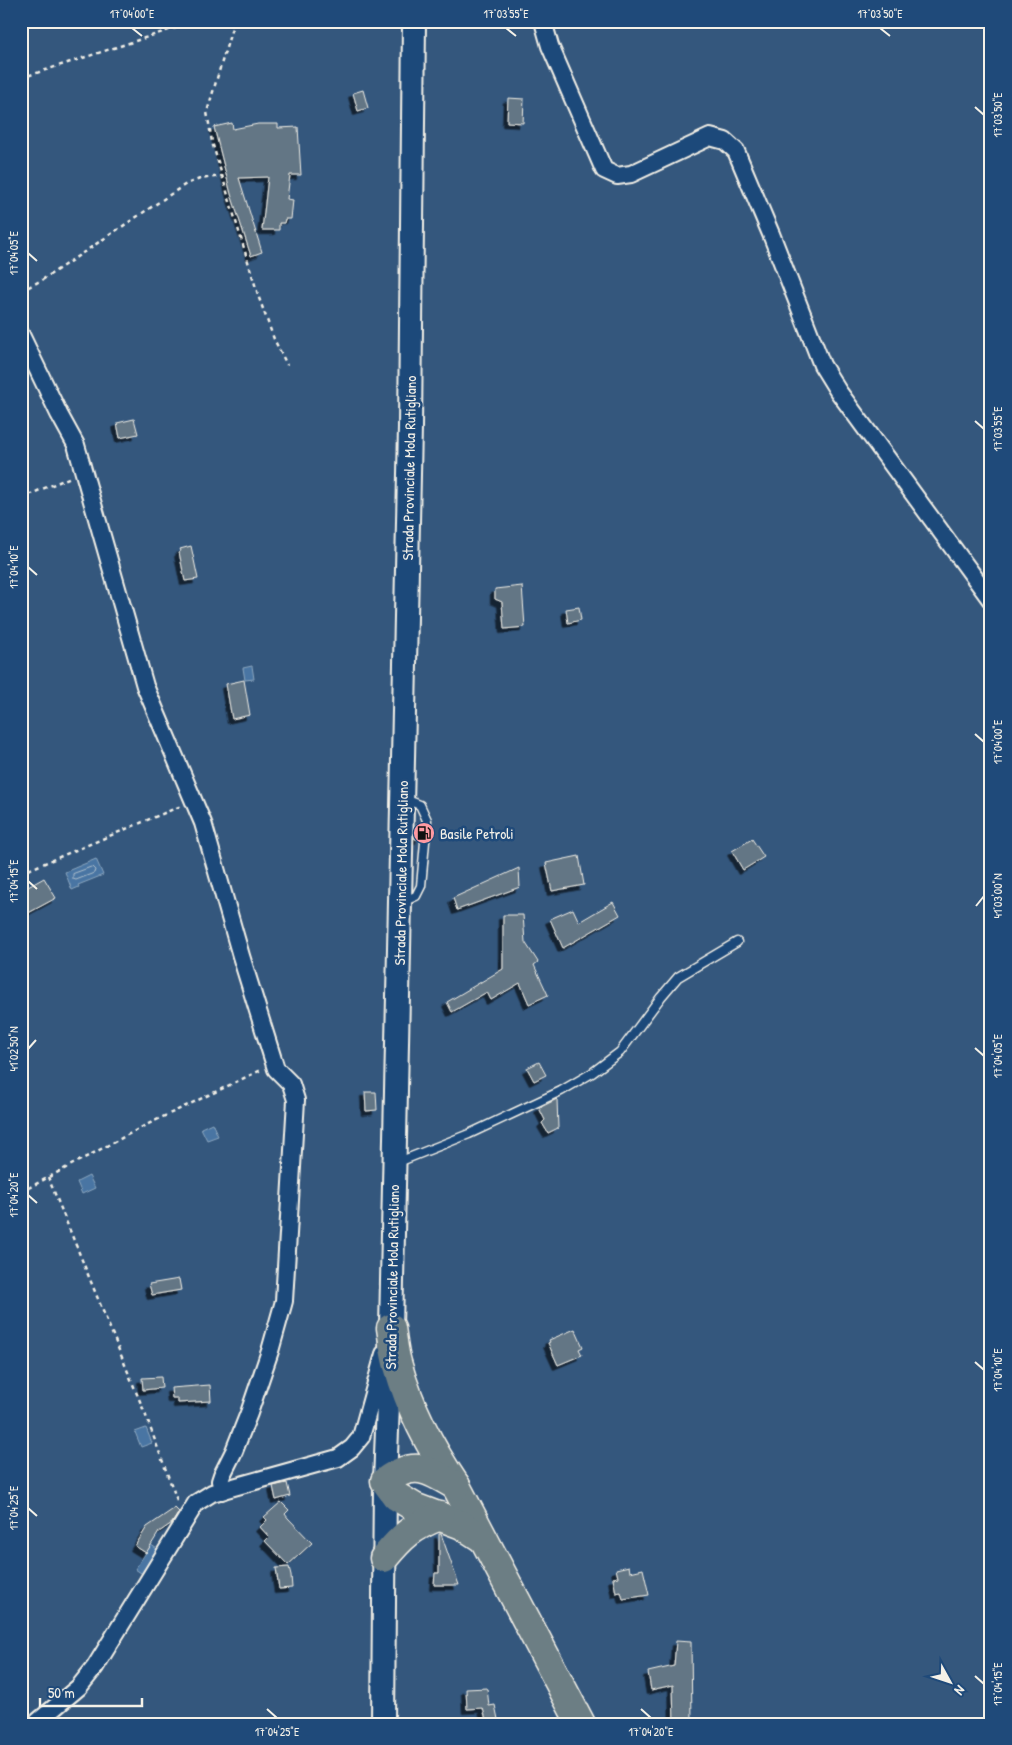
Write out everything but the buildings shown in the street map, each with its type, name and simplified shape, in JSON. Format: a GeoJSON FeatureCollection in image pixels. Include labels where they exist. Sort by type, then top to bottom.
{"type":"FeatureCollection","features":[{"type":"Feature","properties":{"kind":"highway"},"geometry":{"type":"LineString","coordinates":[[391,1328],[397,1365],[412,1407],[433,1452],[456,1486],[581,1724]]}},
{"type":"Feature","properties":{"kind":"highway"},"geometry":{"type":"LineString","coordinates":[[456,1486],[435,1473],[412,1467],[396,1473],[385,1481],[396,1496],[414,1507],[462,1525],[482,1538]]}},
{"type":"Feature","properties":{"kind":"highway"},"geometry":{"type":"LineString","coordinates":[[384,1558],[401,1538],[413,1528],[440,1516]]}},
{"type":"Feature","properties":{"kind":"main road","name":"Strada Provinciale Mola Rutigliano"},"geometry":{"type":"LineString","coordinates":[[383,1724],[385,1481],[395,1164],[410,436],[414,21]]}},
{"type":"Feature","properties":{"kind":"street"},"geometry":{"type":"LineString","coordinates":[[544,21],[550,46],[604,170],[617,176],[631,174],[710,137],[725,141],[736,150],[822,365],[838,391],[991,600]]}},
{"type":"Feature","properties":{"kind":"street"},"geometry":{"type":"LineString","coordinates":[[21,336],[76,445],[145,686],[194,801],[212,850],[241,956],[274,1064],[276,1069],[291,1084],[296,1100],[284,1301],[250,1412],[220,1481],[222,1491]]}},
{"type":"Feature","properties":{"kind":"street"},"geometry":{"type":"LineString","coordinates":[[35,1724],[79,1687],[96,1667],[196,1503],[212,1493],[338,1458],[352,1448],[361,1437],[391,1328]]}},
{"type":"Feature","properties":{"kind":"lane"},"geometry":{"type":"LineString","coordinates":[[395,1164],[477,1130],[561,1091],[592,1073],[620,1052],[660,997],[678,977],[737,942]]}},
{"type":"Feature","properties":{"kind":"path"},"geometry":{"type":"LineString","coordinates":[[21,78],[197,21]]}},
{"type":"Feature","properties":{"kind":"path"},"geometry":{"type":"LineString","coordinates":[[234,21],[207,112],[212,142],[259,298],[274,339],[288,365]]}},
{"type":"Feature","properties":{"kind":"path"},"geometry":{"type":"LineString","coordinates":[[21,291],[42,280],[186,184],[200,179],[222,176]]}},
{"type":"Feature","properties":{"kind":"path"},"geometry":{"type":"LineString","coordinates":[[21,498],[84,473]]}},
{"type":"Feature","properties":{"kind":"path"},"geometry":{"type":"LineString","coordinates":[[21,874],[194,801]]}},
{"type":"Feature","properties":{"kind":"path"},"geometry":{"type":"LineString","coordinates":[[21,1192],[144,1126],[274,1064]]}},
{"type":"Feature","properties":{"kind":"path"},"geometry":{"type":"LineString","coordinates":[[48,1177],[146,1416],[177,1503],[189,1514]]}},
{"type":"Feature","properties":{"kind":"water"},"geometry":{"type":"Polygon","coordinates":[[[252,666],[254,679],[245,680],[243,668],[252,666]]]}},
{"type":"Feature","properties":{"kind":"water"},"geometry":{"type":"Polygon","coordinates":[[[96,859],[103,875],[78,885],[79,887],[72,890],[65,872],[96,859]]]}},
{"type":"Feature","properties":{"kind":"water"},"geometry":{"type":"Polygon","coordinates":[[[212,1123],[218,1136],[207,1140],[201,1128],[212,1123]]]}},
{"type":"Feature","properties":{"kind":"water"},"geometry":{"type":"Polygon","coordinates":[[[89,1176],[95,1188],[82,1194],[77,1182],[89,1176]]]}},
{"type":"Feature","properties":{"kind":"water"},"geometry":{"type":"Polygon","coordinates":[[[146,1428],[152,1443],[141,1447],[135,1432],[146,1428]]]}},
{"type":"Feature","properties":{"kind":"water"},"geometry":{"type":"Polygon","coordinates":[[[151,1545],[159,1550],[144,1575],[135,1569],[151,1545]]]}},
{"type":"Feature","properties":{"kind":"place","name":"Basile Petroli"},"geometry":{"type":"Point","coordinates":[424,833]}}]}
